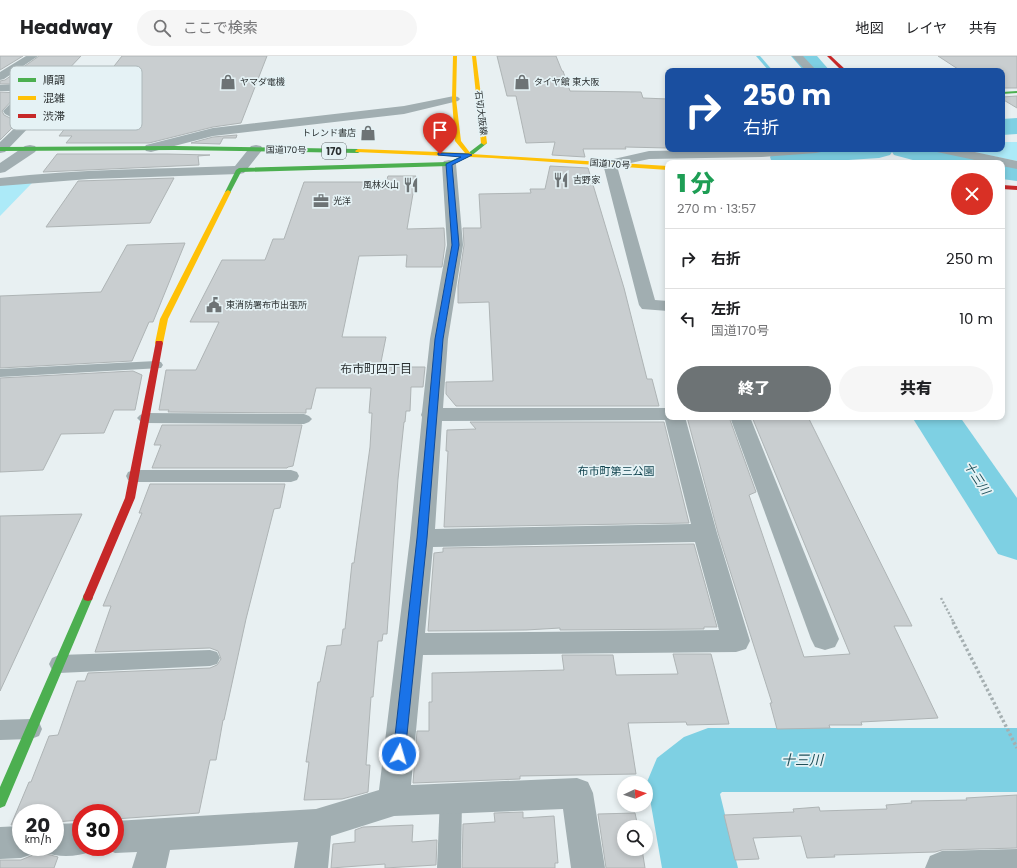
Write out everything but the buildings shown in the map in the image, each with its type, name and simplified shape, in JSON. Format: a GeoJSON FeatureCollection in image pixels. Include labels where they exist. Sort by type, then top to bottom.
{"type":"FeatureCollection","features":[{"type":"Feature","properties":{"kind":"main road"},"geometry":{"type":"LineString","coordinates":[[0,802],[130,498],[164,319],[239,170],[459,160],[454,99],[454,56]]}},
{"type":"Feature","properties":{"kind":"main road","name":"石切大阪線"},"geometry":{"type":"LineString","coordinates":[[459,160],[485,142],[474,56]]}},
{"type":"Feature","properties":{"kind":"main road"},"geometry":{"type":"LineString","coordinates":[[829,56],[842,68]]}},
{"type":"Feature","properties":{"kind":"main road"},"geometry":{"type":"LineString","coordinates":[[1005,93],[1017,92]]}},
{"type":"Feature","properties":{"kind":"main road","name":"国道170号"},"geometry":{"type":"LineString","coordinates":[[0,149],[256,149],[459,160],[610,164],[665,168]]}},
{"type":"Feature","properties":{"kind":"main road"},"geometry":{"type":"LineString","coordinates":[[1005,187],[1017,188]]}},
{"type":"Feature","properties":{"kind":"street"},"geometry":{"type":"LineString","coordinates":[[18,66],[33,56]]}},
{"type":"Feature","properties":{"kind":"street"},"geometry":{"type":"LineString","coordinates":[[797,56],[809,68]]}},
{"type":"Feature","properties":{"kind":"street"},"geometry":{"type":"LineString","coordinates":[[0,63],[21,64]]}},
{"type":"Feature","properties":{"kind":"street"},"geometry":{"type":"LineString","coordinates":[[0,77],[10,71]]}},
{"type":"Feature","properties":{"kind":"street"},"geometry":{"type":"LineString","coordinates":[[151,148],[213,132],[404,110],[454,99]]}},
{"type":"Feature","properties":{"kind":"street"},"geometry":{"type":"LineString","coordinates":[[0,149],[19,130]]}},
{"type":"Feature","properties":{"kind":"street"},"geometry":{"type":"LineString","coordinates":[[0,169],[30,149]]}},
{"type":"Feature","properties":{"kind":"street"},"geometry":{"type":"LineString","coordinates":[[0,182],[49,176],[239,170],[256,149]]}},
{"type":"Feature","properties":{"kind":"street"},"geometry":{"type":"LineString","coordinates":[[665,306],[648,305],[610,164],[649,155],[776,152]]}},
{"type":"Feature","properties":{"kind":"street"},"geometry":{"type":"LineString","coordinates":[[956,152],[994,160]]}},
{"type":"Feature","properties":{"kind":"street"},"geometry":{"type":"LineString","coordinates":[[394,801],[422,538],[439,339],[455,245],[459,160]]}},
{"type":"Feature","properties":{"kind":"street"},"geometry":{"type":"LineString","coordinates":[[1005,162],[1017,165]]}},
{"type":"Feature","properties":{"kind":"street"},"geometry":{"type":"LineString","coordinates":[[432,415],[665,414]]}},
{"type":"Feature","properties":{"kind":"street"},"geometry":{"type":"LineString","coordinates":[[410,644],[736,641],[705,533],[676,420]]}},
{"type":"Feature","properties":{"kind":"street"},"geometry":{"type":"LineString","coordinates":[[741,420],[825,640]]}},
{"type":"Feature","properties":{"kind":"street"},"geometry":{"type":"LineString","coordinates":[[422,538],[705,533]]}},
{"type":"Feature","properties":{"kind":"street"},"geometry":{"type":"LineString","coordinates":[[124,836],[316,825],[394,801],[577,792],[588,868]]}},
{"type":"Feature","properties":{"kind":"street"},"geometry":{"type":"LineString","coordinates":[[311,868],[316,825]]}},
{"type":"Feature","properties":{"kind":"street"},"geometry":{"type":"LineString","coordinates":[[148,868],[158,834]]}},
{"type":"Feature","properties":{"kind":"street"},"geometry":{"type":"LineString","coordinates":[[0,844],[12,843]]}},
{"type":"Feature","properties":{"kind":"street"},"geometry":{"type":"LineString","coordinates":[[942,868],[1017,866]]}},
{"type":"Feature","properties":{"kind":"lane"},"geometry":{"type":"LineString","coordinates":[[0,373],[156,365]]}},
{"type":"Feature","properties":{"kind":"lane"},"geometry":{"type":"LineString","coordinates":[[145,418],[304,419]]}},
{"type":"Feature","properties":{"kind":"lane"},"geometry":{"type":"LineString","coordinates":[[134,476],[291,476]]}},
{"type":"Feature","properties":{"kind":"lane"},"geometry":{"type":"LineString","coordinates":[[59,664],[210,658]]}},
{"type":"Feature","properties":{"kind":"lane"},"geometry":{"type":"LineString","coordinates":[[0,730],[31,729]]}},
{"type":"Feature","properties":{"kind":"lane"},"geometry":{"type":"LineString","coordinates":[[449,868],[451,798]]}},
{"type":"Feature","properties":{"kind":"path"},"geometry":{"type":"LineString","coordinates":[[941,598],[1017,748]]}},
{"type":"Feature","properties":{"kind":"shaded area"},"geometry":{"type":"Polygon","coordinates":[[[1005,142],[1017,142],[1017,161],[973,152],[1005,152],[1005,142]]]}},
{"type":"Feature","properties":{"kind":"shaded area"},"geometry":{"type":"Polygon","coordinates":[[[32,183],[0,216],[0,184],[32,183]]]}},
{"type":"Feature","properties":{"kind":"waterway"},"geometry":{"type":"LineString","coordinates":[[758,56],[768,68]]}},
{"type":"Feature","properties":{"kind":"waterway"},"geometry":{"type":"LineString","coordinates":[[803,56],[815,68]]}},
{"type":"Feature","properties":{"kind":"waterway"},"geometry":{"type":"LineString","coordinates":[[1005,127],[1017,126]]}},
{"type":"Feature","properties":{"kind":"waterway","name":"十三川"},"geometry":{"type":"LineString","coordinates":[[786,160],[785,157],[796,154],[829,152]]}},
{"type":"Feature","properties":{"kind":"waterway"},"geometry":{"type":"LineString","coordinates":[[916,152],[954,160]]}},
{"type":"Feature","properties":{"kind":"waterway"},"geometry":{"type":"LineString","coordinates":[[1005,170],[1017,172]]}},
{"type":"Feature","properties":{"kind":"waterway","name":"十三川"},"geometry":{"type":"LineString","coordinates":[[938,420],[1017,540]]}},
{"type":"Feature","properties":{"kind":"waterway","name":"十三川"},"geometry":{"type":"LineString","coordinates":[[700,868],[682,782],[708,760],[1017,760]]}},
{"type":"Feature","properties":{"kind":"traffic: fast"},"geometry":{"type":"LineString","coordinates":[[1005,93],[1017,92]]}},
{"type":"Feature","properties":{"kind":"traffic: fast"},"geometry":{"type":"LineString","coordinates":[[228,192],[239,170],[449,164],[469,155],[484,143]]}},
{"type":"Feature","properties":{"kind":"traffic: fast"},"geometry":{"type":"LineString","coordinates":[[0,149],[175,148],[358,151]]}},
{"type":"Feature","properties":{"kind":"traffic: fast"},"geometry":{"type":"LineString","coordinates":[[0,802],[88,597]]}},
{"type":"Feature","properties":{"kind":"traffic: slow"},"geometry":{"type":"LineString","coordinates":[[455,56],[454,99],[458,141],[469,155]]}},
{"type":"Feature","properties":{"kind":"traffic: slow"},"geometry":{"type":"LineString","coordinates":[[474,56],[484,143]]}},
{"type":"Feature","properties":{"kind":"traffic: slow"},"geometry":{"type":"LineString","coordinates":[[358,151],[492,156],[665,168]]}},
{"type":"Feature","properties":{"kind":"traffic: slow"},"geometry":{"type":"LineString","coordinates":[[159,343],[164,319],[228,192]]}},
{"type":"Feature","properties":{"kind":"traffic: jam"},"geometry":{"type":"LineString","coordinates":[[829,56],[842,68]]}},
{"type":"Feature","properties":{"kind":"traffic: jam"},"geometry":{"type":"LineString","coordinates":[[1005,187],[1017,188]]}},
{"type":"Feature","properties":{"kind":"traffic: jam"},"geometry":{"type":"LineString","coordinates":[[88,597],[130,498],[159,343]]}},
{"type":"Feature","properties":{"kind":"place","name":"ヤマダ電機"},"geometry":{"type":"Point","coordinates":[228,82]}},
{"type":"Feature","properties":{"kind":"place","name":"タイヤ館 東大阪"},"geometry":{"type":"Point","coordinates":[522,82]}},
{"type":"Feature","properties":{"kind":"place","name":"トレンド書店"},"geometry":{"type":"Point","coordinates":[368,133]}},
{"type":"Feature","properties":{"kind":"place","name":"吉野家"},"geometry":{"type":"Point","coordinates":[561,180]}},
{"type":"Feature","properties":{"kind":"place","name":"風林火山"},"geometry":{"type":"Point","coordinates":[411,185]}},
{"type":"Feature","properties":{"kind":"place","name":"光洋"},"geometry":{"type":"Point","coordinates":[321,201]}},
{"type":"Feature","properties":{"kind":"place","name":"東消防署布市出張所"},"geometry":{"type":"Point","coordinates":[214,305]}},
{"type":"Feature","properties":{"kind":"district","name":"布市町四丁目"},"geometry":{"type":"Point","coordinates":[376,369]}},
{"type":"Feature","properties":{"kind":"route"},"geometry":{"type":"LineString","coordinates":[[399,754],[422,538],[439,339],[455,245],[449,164],[469,155],[440,154]]}},
{"type":"Feature","properties":{"kind":"park label","name":"布市町第三公園"},"geometry":{"type":"Point","coordinates":[616,471]}}]}
